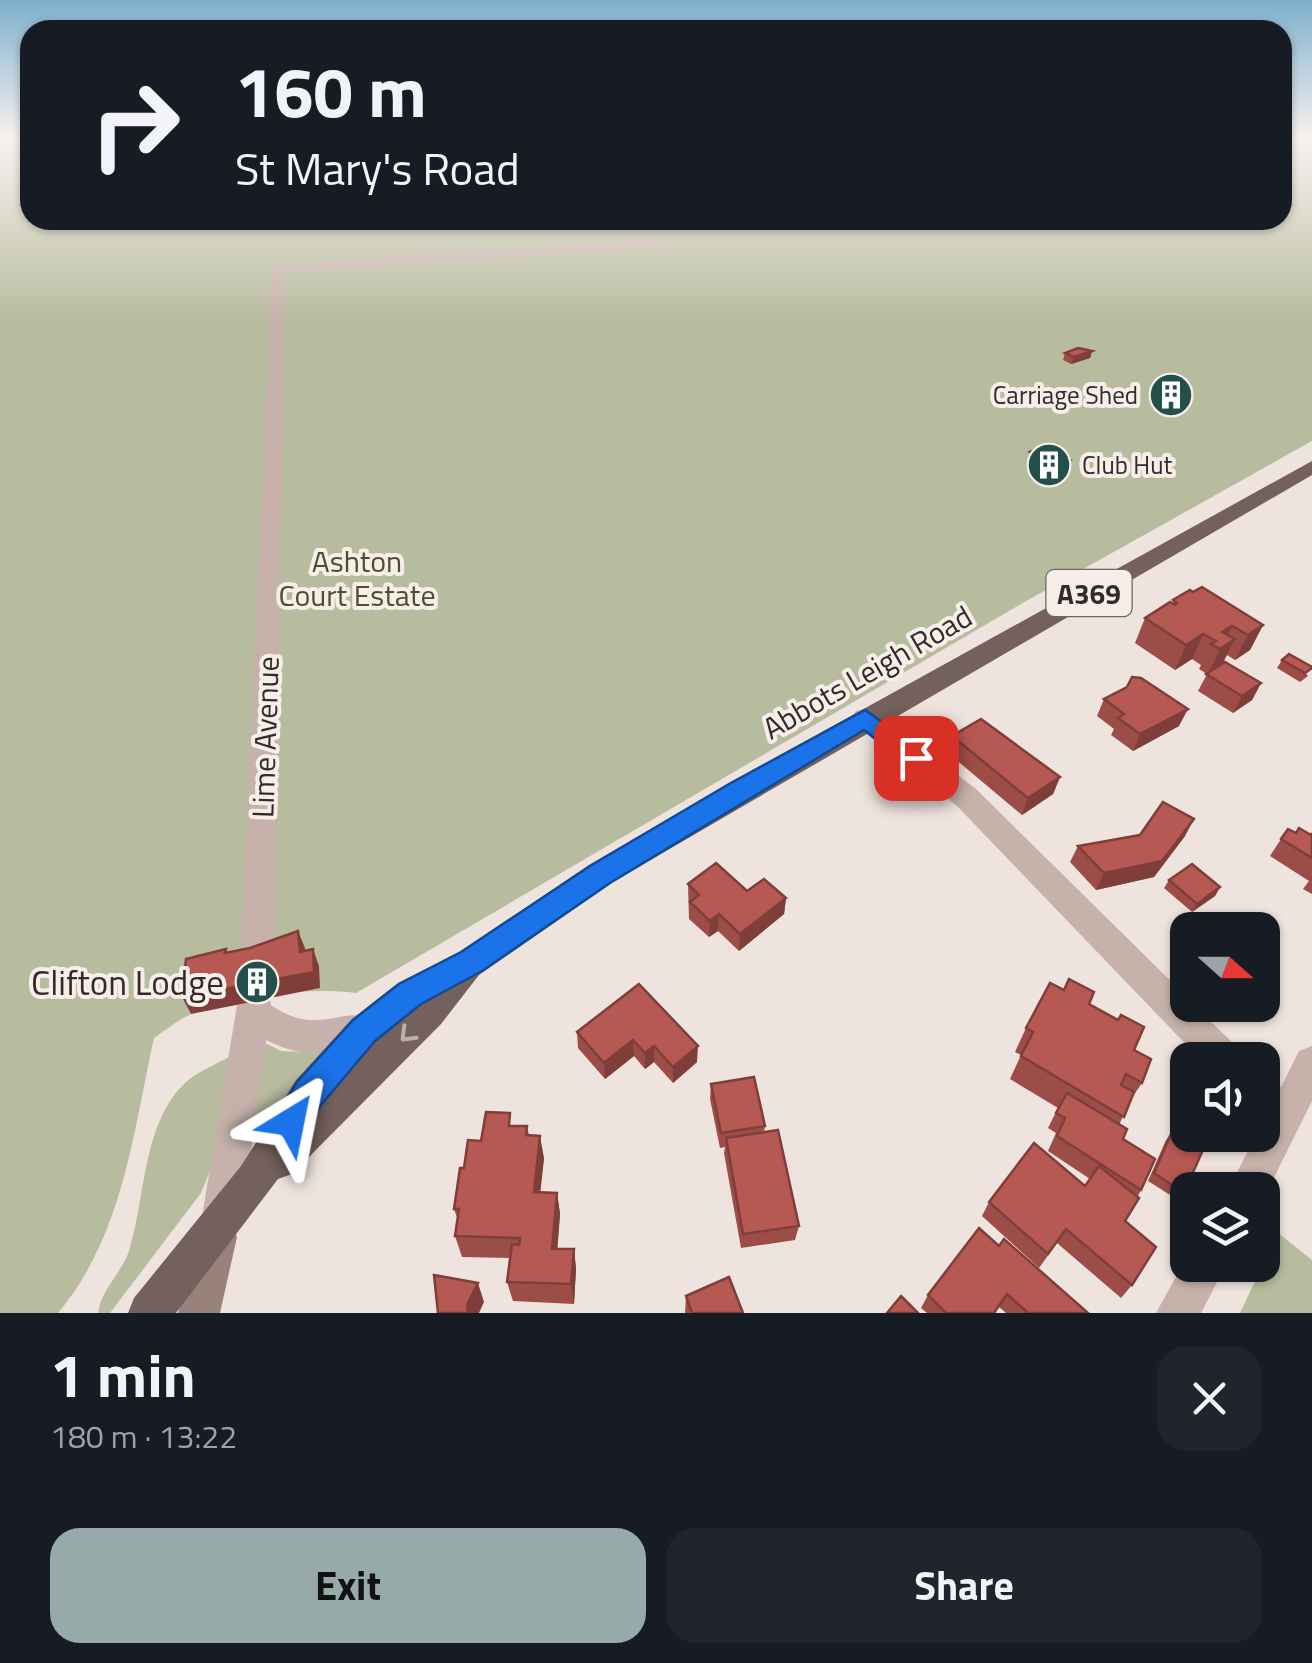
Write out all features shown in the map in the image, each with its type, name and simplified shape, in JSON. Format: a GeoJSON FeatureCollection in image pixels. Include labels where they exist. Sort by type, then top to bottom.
{"type":"FeatureCollection","features":[{"type":"Feature","properties":{"kind":"main road","name":"Abbots Leigh Road"},"geometry":{"type":"LineString","coordinates":[[221,1222],[255,1180],[309,1093],[364,1031],[410,994],[472,962],[600,874],[865,718],[1312,467]]}},
{"type":"Feature","properties":{"kind":"main road","name":"Abbots Leigh Road"},"geometry":{"type":"LineString","coordinates":[[255,1180],[332,1111],[429,1013],[472,962]]}},
{"type":"Feature","properties":{"kind":"main road","name":"A369"},"geometry":{"type":"LineString","coordinates":[[150,1313],[221,1222]]}},
{"type":"Feature","properties":{"kind":"main road"},"geometry":{"type":"LineString","coordinates":[[199,1313],[221,1222]]}},
{"type":"Feature","properties":{"kind":"street","name":"Lime Avenue"},"geometry":{"type":"LineString","coordinates":[[221,1222],[256,992],[279,269],[655,244]]}},
{"type":"Feature","properties":{"kind":"street"},"geometry":{"type":"LineString","coordinates":[[865,718],[966,798],[1207,1042]]}},
{"type":"Feature","properties":{"kind":"street"},"geometry":{"type":"LineString","coordinates":[[256,992],[279,1032],[305,1040],[364,1031]]}},
{"type":"Feature","properties":{"kind":"street"},"geometry":{"type":"LineString","coordinates":[[1280,1099],[1312,1064]]}},
{"type":"Feature","properties":{"kind":"street"},"geometry":{"type":"LineString","coordinates":[[1177,1313],[1194,1282]]}},
{"type":"Feature","properties":{"kind":"green space","name":"Ashton Court Estate"},"geometry":{"type":"Polygon","coordinates":[[[0,199],[20,199],[20,230],[1292,230],[1292,199],[1312,199],[1312,441],[1028,600],[356,993],[316,991],[253,997],[194,1013],[173,1024],[154,1038],[123,1182],[97,1251],[80,1283],[58,1313],[0,1313],[0,199]]]}},
{"type":"Feature","properties":{"kind":"green space"},"geometry":{"type":"Polygon","coordinates":[[[261,1041],[281,1051],[328,1053],[238,1150],[261,1041]]]}},
{"type":"Feature","properties":{"kind":"green space"},"geometry":{"type":"Polygon","coordinates":[[[233,1055],[216,1156],[201,1193],[110,1313],[98,1313],[103,1296],[129,1251],[147,1162],[161,1118],[186,1082],[233,1055]]]}},
{"type":"Feature","properties":{"kind":"green space"},"geometry":{"type":"Polygon","coordinates":[[[1280,1235],[1312,1260],[1312,1313],[1240,1313],[1255,1282],[1280,1282],[1280,1235]]]}},
{"type":"Feature","properties":{"kind":"building"},"geometry":{"type":"Polygon","coordinates":[[[1078,348],[1092,351],[1074,357],[1065,353],[1078,348]]]}},
{"type":"Feature","properties":{"kind":"building"},"geometry":{"type":"Polygon","coordinates":[[[1171,380],[1186,385],[1177,395],[1162,390],[1171,380]]]}},
{"type":"Feature","properties":{"kind":"building"},"geometry":{"type":"Polygon","coordinates":[[[1044,446],[1070,460],[1055,466],[1030,452],[1044,446]]]}},
{"type":"Feature","properties":{"kind":"building"},"geometry":{"type":"Polygon","coordinates":[[[1202,587],[1263,625],[1248,635],[1232,626],[1222,632],[1235,639],[1220,649],[1211,644],[1216,641],[1203,634],[1186,645],[1145,618],[1170,602],[1175,605],[1173,600],[1190,590],[1202,587]]]}},
{"type":"Feature","properties":{"kind":"building"},"geometry":{"type":"Polygon","coordinates":[[[1289,654],[1312,668],[1305,673],[1282,660],[1289,654]]]}},
{"type":"Feature","properties":{"kind":"building"},"geometry":{"type":"Polygon","coordinates":[[[1225,662],[1261,683],[1242,696],[1206,674],[1225,662]]]}},
{"type":"Feature","properties":{"kind":"building"},"geometry":{"type":"Polygon","coordinates":[[[1132,677],[1141,678],[1188,709],[1140,734],[1118,718],[1124,714],[1104,699],[1127,687],[1132,677]]]}},
{"type":"Feature","properties":{"kind":"building"},"geometry":{"type":"Polygon","coordinates":[[[981,719],[1060,777],[1028,798],[952,736],[981,719]]]}},
{"type":"Feature","properties":{"kind":"building"},"geometry":{"type":"Polygon","coordinates":[[[1163,802],[1194,819],[1162,861],[1104,873],[1078,846],[1140,835],[1163,802]]]}},
{"type":"Feature","properties":{"kind":"building"},"geometry":{"type":"Polygon","coordinates":[[[1299,828],[1312,833],[1312,858],[1281,839],[1288,829],[1296,833],[1299,828]]]}},
{"type":"Feature","properties":{"kind":"building"},"geometry":{"type":"Polygon","coordinates":[[[716,863],[747,891],[764,879],[786,898],[740,934],[719,914],[710,921],[690,902],[699,895],[688,884],[716,863]]]}},
{"type":"Feature","properties":{"kind":"building"},"geometry":{"type":"Polygon","coordinates":[[[1192,864],[1220,887],[1197,904],[1169,880],[1192,864]]]}},
{"type":"Feature","properties":{"kind":"building"},"geometry":{"type":"Polygon","coordinates":[[[298,931],[300,952],[313,949],[314,972],[182,997],[186,959],[226,949],[225,953],[250,948],[298,931]]]}},
{"type":"Feature","properties":{"kind":"building"},"geometry":{"type":"Polygon","coordinates":[[[1069,979],[1094,992],[1089,1004],[1118,1020],[1121,1015],[1144,1027],[1134,1050],[1151,1059],[1142,1083],[1126,1074],[1121,1085],[1134,1092],[1124,1117],[1021,1056],[1033,1032],[1026,1028],[1050,983],[1064,990],[1069,979]]]}},
{"type":"Feature","properties":{"kind":"building"},"geometry":{"type":"Polygon","coordinates":[[[639,984],[698,1046],[673,1067],[654,1046],[645,1053],[633,1040],[604,1063],[577,1032],[639,984]]]}},
{"type":"Feature","properties":{"kind":"building"},"geometry":{"type":"Polygon","coordinates":[[[754,1077],[765,1126],[721,1133],[711,1084],[754,1077]]]}},
{"type":"Feature","properties":{"kind":"building"},"geometry":{"type":"Polygon","coordinates":[[[1067,1093],[1127,1129],[1123,1139],[1155,1159],[1141,1190],[1057,1136],[1065,1118],[1056,1113],[1067,1093]]]}},
{"type":"Feature","properties":{"kind":"building"},"geometry":{"type":"Polygon","coordinates":[[[486,1112],[510,1113],[509,1126],[527,1126],[526,1135],[540,1136],[534,1192],[557,1193],[552,1249],[574,1249],[571,1284],[507,1282],[512,1244],[519,1245],[520,1238],[455,1236],[460,1168],[464,1168],[468,1140],[481,1141],[486,1112]]]}},
{"type":"Feature","properties":{"kind":"building"},"geometry":{"type":"Polygon","coordinates":[[[778,1130],[799,1226],[743,1234],[726,1138],[778,1130]]]}},
{"type":"Feature","properties":{"kind":"building"},"geometry":{"type":"Polygon","coordinates":[[[1170,1137],[1170,1152],[1202,1152],[1193,1172],[1170,1172],[1170,1184],[1154,1173],[1170,1137]]]}},
{"type":"Feature","properties":{"kind":"building"},"geometry":{"type":"Polygon","coordinates":[[[1034,1143],[1085,1186],[1099,1166],[1139,1198],[1125,1221],[1156,1247],[1132,1285],[1066,1229],[1048,1254],[989,1202],[1034,1143]]]}},
{"type":"Feature","properties":{"kind":"building"},"geometry":{"type":"Polygon","coordinates":[[[979,1228],[999,1246],[1004,1239],[1088,1313],[1028,1313],[1007,1294],[994,1313],[946,1313],[928,1295],[979,1228]]]}},
{"type":"Feature","properties":{"kind":"building"},"geometry":{"type":"Polygon","coordinates":[[[434,1275],[478,1283],[467,1305],[468,1313],[438,1313],[434,1275]]]}},
{"type":"Feature","properties":{"kind":"building"},"geometry":{"type":"Polygon","coordinates":[[[729,1277],[743,1313],[692,1313],[686,1296],[729,1277]]]}},
{"type":"Feature","properties":{"kind":"building"},"geometry":{"type":"Polygon","coordinates":[[[901,1296],[918,1313],[887,1313],[901,1296]]]}},
{"type":"Feature","properties":{"kind":"place","name":"Carriage Shed"},"geometry":{"type":"Point","coordinates":[1171,395]}},
{"type":"Feature","properties":{"kind":"place","name":"Club Hut"},"geometry":{"type":"Point","coordinates":[1049,465]}},
{"type":"Feature","properties":{"kind":"place","name":"Clifton Lodge"},"geometry":{"type":"Point","coordinates":[257,982]}},
{"type":"Feature","properties":{"kind":"route"},"geometry":{"type":"LineString","coordinates":[[291,1122],[309,1093],[364,1031],[410,994],[472,962],[600,874],[865,718],[916,758]]}}]}
